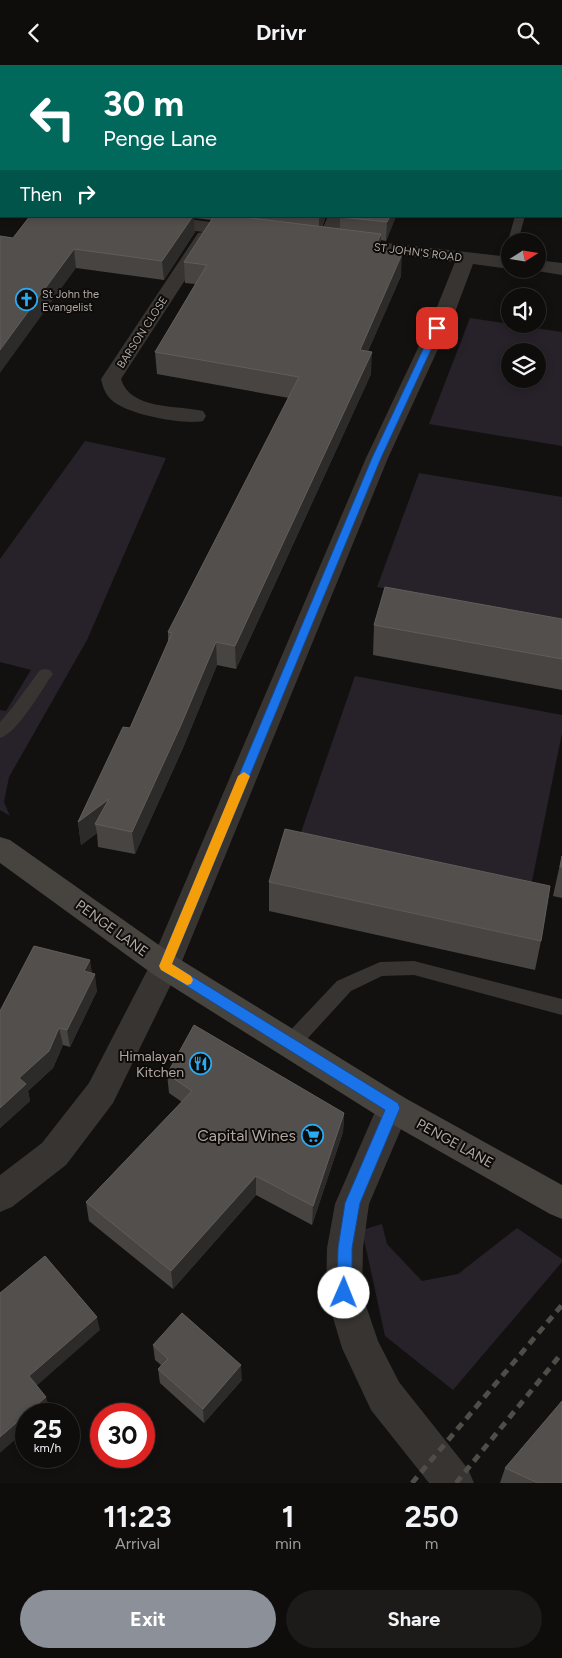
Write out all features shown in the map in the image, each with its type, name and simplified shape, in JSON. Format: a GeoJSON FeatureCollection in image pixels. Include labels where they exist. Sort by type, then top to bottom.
{"type":"FeatureCollection","features":[{"type":"Feature","properties":{"kind":"street"},"geometry":{"type":"LineString","coordinates":[[134,217],[186,220],[210,227],[258,233]]}},
{"type":"Feature","properties":{"kind":"street"},"geometry":{"type":"LineString","coordinates":[[326,241],[337,217]]}},
{"type":"Feature","properties":{"kind":"street","name":"BARSON CLOSE"},"geometry":{"type":"LineString","coordinates":[[195,416],[128,403],[116,394],[111,387],[111,379],[210,227]]}},
{"type":"Feature","properties":{"kind":"street","name":"ST JOHN'S ROAD"},"geometry":{"type":"LineString","coordinates":[[307,239],[466,257],[501,259]]}},
{"type":"Feature","properties":{"kind":"street"},"geometry":{"type":"LineString","coordinates":[[0,1196],[54,1154],[101,1093],[165,966],[377,458],[445,312],[466,257]]}},
{"type":"Feature","properties":{"kind":"street"},"geometry":{"type":"LineString","coordinates":[[546,267],[562,269]]}},
{"type":"Feature","properties":{"kind":"street","name":"PENGE LANE"},"geometry":{"type":"LineString","coordinates":[[0,848],[165,966],[393,1108],[562,1203]]}},
{"type":"Feature","properties":{"kind":"street"},"geometry":{"type":"LineString","coordinates":[[393,1108],[352,1203],[345,1248],[344,1293],[361,1348],[385,1396],[454,1483]]}},
{"type":"Feature","properties":{"kind":"lane"},"geometry":{"type":"LineString","coordinates":[[515,233],[520,217]]}},
{"type":"Feature","properties":{"kind":"lane"},"geometry":{"type":"LineString","coordinates":[[0,732],[18,712],[44,674]]}},
{"type":"Feature","properties":{"kind":"lane"},"geometry":{"type":"LineString","coordinates":[[290,1044],[344,986],[380,969],[414,968],[562,1007]]}},
{"type":"Feature","properties":{"kind":"shaded area"},"geometry":{"type":"Polygon","coordinates":[[[470,318],[501,323],[501,333],[546,333],[546,330],[562,332],[562,446],[429,424],[470,318]]]}},
{"type":"Feature","properties":{"kind":"shaded area"},"geometry":{"type":"Polygon","coordinates":[[[85,441],[166,458],[87,640],[9,777],[4,802],[10,816],[0,810],[0,710],[6,711],[31,670],[0,662],[0,559],[85,441]]]}},
{"type":"Feature","properties":{"kind":"shaded area"},"geometry":{"type":"Polygon","coordinates":[[[419,473],[562,497],[562,620],[377,587],[419,473]]]}},
{"type":"Feature","properties":{"kind":"shaded area"},"geometry":{"type":"Polygon","coordinates":[[[355,676],[562,715],[562,733],[531,886],[299,838],[355,676]]]}},
{"type":"Feature","properties":{"kind":"shaded area"},"geometry":{"type":"Polygon","coordinates":[[[382,1224],[387,1244],[422,1281],[458,1274],[517,1228],[562,1259],[562,1262],[453,1390],[385,1336],[362,1230],[382,1224]]]}},
{"type":"Feature","properties":{"kind":"building"},"geometry":{"type":"Polygon","coordinates":[[[29,217],[192,217],[162,261],[74,249],[0,350],[0,236],[13,238],[29,217]]]}},
{"type":"Feature","properties":{"kind":"building"},"geometry":{"type":"Polygon","coordinates":[[[213,217],[243,217],[381,234],[374,250],[402,254],[360,350],[372,352],[235,646],[216,642],[181,725],[132,832],[95,824],[109,799],[78,822],[123,727],[130,728],[172,633],[168,632],[299,377],[155,352],[207,265],[184,262],[213,217]]]}},
{"type":"Feature","properties":{"kind":"building"},"geometry":{"type":"Polygon","coordinates":[[[340,217],[390,217],[387,222],[340,217]]]}},
{"type":"Feature","properties":{"kind":"building"},"geometry":{"type":"Polygon","coordinates":[[[385,587],[562,619],[562,659],[374,625],[385,587]]]}},
{"type":"Feature","properties":{"kind":"building"},"geometry":{"type":"Polygon","coordinates":[[[285,829],[550,886],[541,941],[269,882],[285,829]]]}},
{"type":"Feature","properties":{"kind":"building"},"geometry":{"type":"Polygon","coordinates":[[[34,946],[90,960],[84,971],[95,974],[67,1030],[59,1028],[49,1051],[19,1078],[26,1084],[0,1108],[0,1011],[34,946]]]}},
{"type":"Feature","properties":{"kind":"building"},"geometry":{"type":"Polygon","coordinates":[[[194,1025],[344,1113],[313,1206],[256,1176],[171,1271],[86,1202],[192,1091],[167,1074],[194,1025]]]}},
{"type":"Feature","properties":{"kind":"building"},"geometry":{"type":"Polygon","coordinates":[[[45,1256],[97,1317],[29,1376],[46,1397],[39,1403],[15,1403],[15,1424],[0,1437],[0,1293],[45,1256]]]}},
{"type":"Feature","properties":{"kind":"building"},"geometry":{"type":"Polygon","coordinates":[[[182,1313],[241,1365],[203,1409],[158,1369],[168,1359],[153,1345],[182,1313]]]}},
{"type":"Feature","properties":{"kind":"building"},"geometry":{"type":"Polygon","coordinates":[[[562,1401],[562,1483],[538,1483],[505,1468],[562,1401]]]}},
{"type":"Feature","properties":{"kind":"railway"},"geometry":{"type":"LineString","coordinates":[[412,1483],[562,1305]]}},
{"type":"Feature","properties":{"kind":"railway"},"geometry":{"type":"LineString","coordinates":[[456,1483],[562,1353]]}},
{"type":"Feature","properties":{"kind":"slow traffic"},"geometry":{"type":"LineString","coordinates":[[187,980],[165,966],[244,776]]}},
{"type":"Feature","properties":{"kind":"place","name":"St John the Evangelist"},"geometry":{"type":"Point","coordinates":[26,300]}},
{"type":"Feature","properties":{"kind":"place","name":"Himalayan Kitchen"},"geometry":{"type":"Point","coordinates":[200,1064]}},
{"type":"Feature","properties":{"kind":"place","name":"Capital Wines"},"geometry":{"type":"Point","coordinates":[312,1135]}},
{"type":"Feature","properties":{"kind":"route"},"geometry":{"type":"LineString","coordinates":[[344,1293],[345,1248],[352,1203],[393,1108],[165,966],[377,458],[437,328]]}}]}
